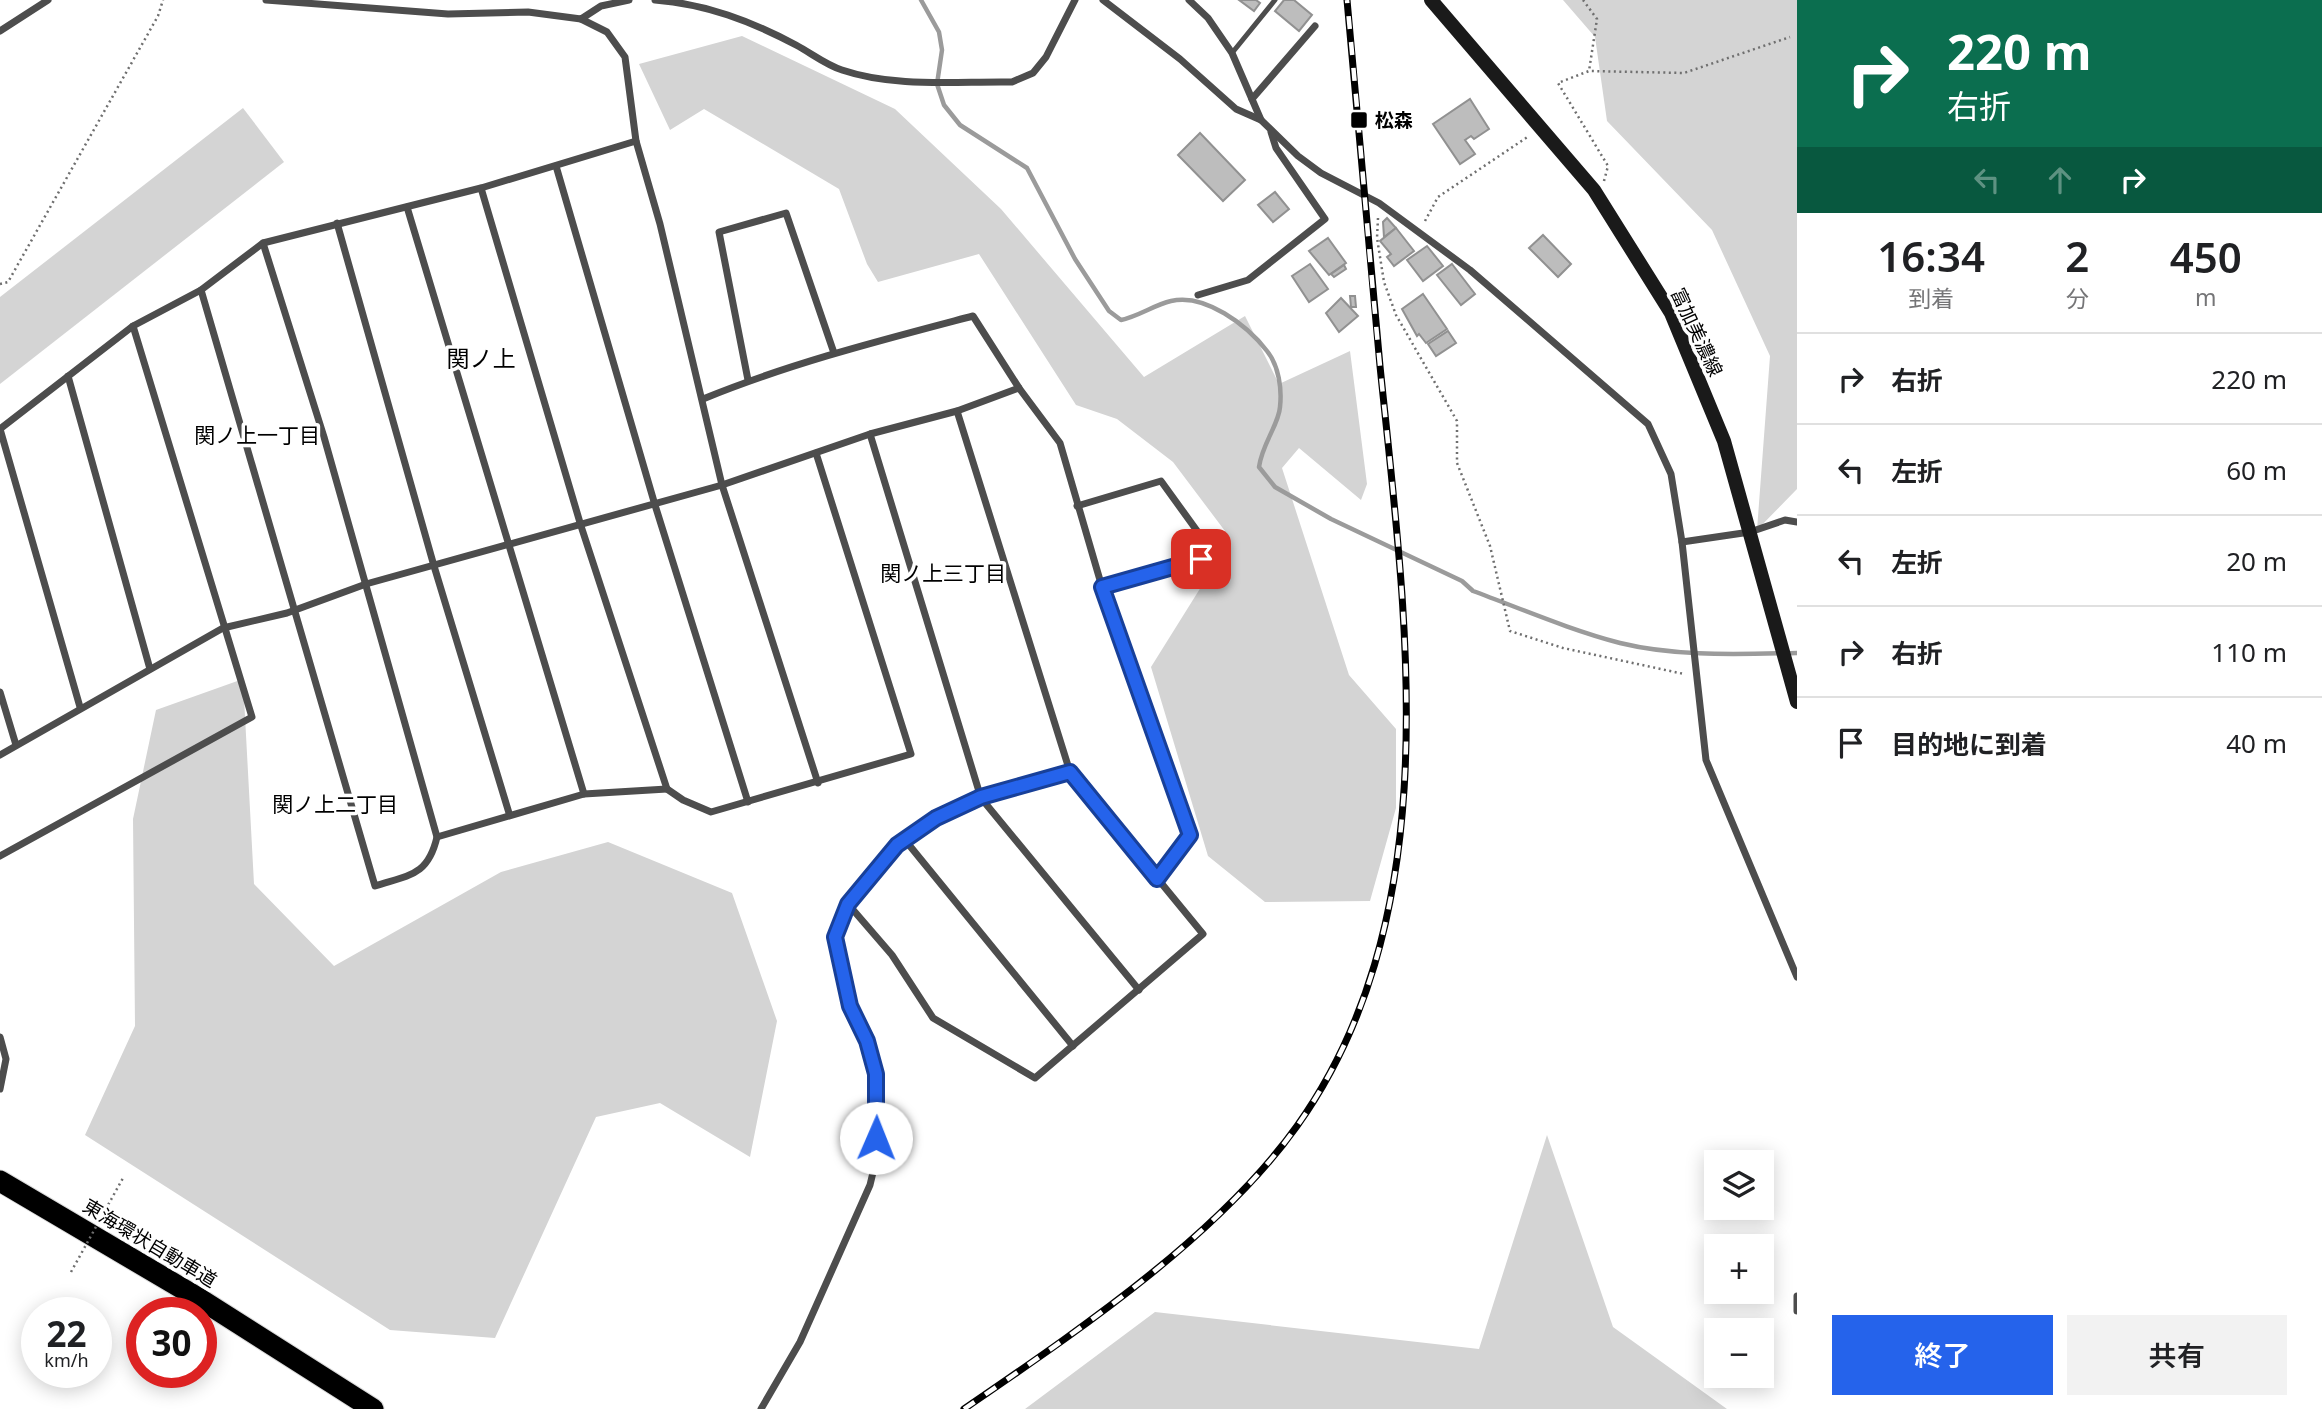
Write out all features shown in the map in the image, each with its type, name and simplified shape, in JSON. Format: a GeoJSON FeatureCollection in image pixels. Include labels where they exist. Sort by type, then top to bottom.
{"type":"FeatureCollection","features":[{"type":"Feature","properties":{"kind":"highway","name":"東海環状自動車道"},"geometry":{"type":"LineString","coordinates":[[3,1183],[200,1299],[373,1409]]}},
{"type":"Feature","properties":{"kind":"main road","name":"富加美濃線"},"geometry":{"type":"LineString","coordinates":[[1431,0],[1594,190],[1671,313],[1724,441],[1796,696]]}},
{"type":"Feature","properties":{"kind":"street"},"geometry":{"type":"LineString","coordinates":[[0,31],[48,0]]}},
{"type":"Feature","properties":{"kind":"street"},"geometry":{"type":"LineString","coordinates":[[266,0],[448,14],[528,12],[581,19],[607,32],[625,57],[636,141],[703,399],[722,485],[818,783]]}},
{"type":"Feature","properties":{"kind":"street"},"geometry":{"type":"LineString","coordinates":[[581,19],[601,6],[629,0]]}},
{"type":"Feature","properties":{"kind":"street"},"geometry":{"type":"LineString","coordinates":[[655,0],[684,2],[731,15],[767,30],[839,69],[864,77],[1012,82],[1033,74],[1046,57],[1075,0]]}},
{"type":"Feature","properties":{"kind":"street"},"geometry":{"type":"LineString","coordinates":[[1103,0],[1180,59],[1236,110],[1261,120]]}},
{"type":"Feature","properties":{"kind":"street"},"geometry":{"type":"LineString","coordinates":[[1189,0],[1208,18],[1232,53],[1261,120],[1271,132],[1321,173],[1380,203],[1419,230],[1470,270],[1648,424],[1671,474],[1682,542],[1706,760],[1797,977]]}},
{"type":"Feature","properties":{"kind":"street"},"geometry":{"type":"LineString","coordinates":[[1252,99],[1315,26]]}},
{"type":"Feature","properties":{"kind":"street"},"geometry":{"type":"LineString","coordinates":[[1198,295],[1248,281],[1325,219],[1276,148],[1271,132]]}},
{"type":"Feature","properties":{"kind":"street"},"geometry":{"type":"LineString","coordinates":[[80,707],[0,429],[132,326],[201,290],[263,243],[481,188],[636,141]]}},
{"type":"Feature","properties":{"kind":"street"},"geometry":{"type":"LineString","coordinates":[[556,166],[655,505],[748,802]]}},
{"type":"Feature","properties":{"kind":"street"},"geometry":{"type":"LineString","coordinates":[[481,188],[582,526],[667,789],[682,800],[711,812],[911,754],[816,453]]}},
{"type":"Feature","properties":{"kind":"street"},"geometry":{"type":"LineString","coordinates":[[407,207],[584,794]]}},
{"type":"Feature","properties":{"kind":"street"},"geometry":{"type":"LineString","coordinates":[[748,380],[719,232],[786,213],[807,283],[834,353]]}},
{"type":"Feature","properties":{"kind":"street"},"geometry":{"type":"LineString","coordinates":[[337,223],[434,566],[509,813]]}},
{"type":"Feature","properties":{"kind":"street"},"geometry":{"type":"LineString","coordinates":[[201,290],[375,886],[418,873],[433,856],[437,837],[366,584],[263,243]]}},
{"type":"Feature","properties":{"kind":"street"},"geometry":{"type":"LineString","coordinates":[[703,399],[748,380],[834,353],[973,316],[1019,388],[1060,443],[1102,587],[1190,835],[1157,879]]}},
{"type":"Feature","properties":{"kind":"street"},"geometry":{"type":"LineString","coordinates":[[0,856],[252,717],[132,326]]}},
{"type":"Feature","properties":{"kind":"street"},"geometry":{"type":"LineString","coordinates":[[68,376],[149,669]]}},
{"type":"Feature","properties":{"kind":"street"},"geometry":{"type":"LineString","coordinates":[[0,755],[80,707],[223,628],[296,610],[366,584],[722,485],[870,434],[957,411],[1019,388]]}},
{"type":"Feature","properties":{"kind":"street"},"geometry":{"type":"LineString","coordinates":[[848,904],[892,955],[933,1018],[1035,1078],[1203,934],[1070,772],[957,411]]}},
{"type":"Feature","properties":{"kind":"street"},"geometry":{"type":"LineString","coordinates":[[870,434],[981,797],[1139,990]]}},
{"type":"Feature","properties":{"kind":"street"},"geometry":{"type":"LineString","coordinates":[[1077,506],[1161,481],[1208,546],[1201,559],[1102,587]]}},
{"type":"Feature","properties":{"kind":"street"},"geometry":{"type":"LineString","coordinates":[[1682,542],[1750,532],[1785,520],[1797,522]]}},
{"type":"Feature","properties":{"kind":"street"},"geometry":{"type":"LineString","coordinates":[[0,692],[16,746]]}},
{"type":"Feature","properties":{"kind":"street"},"geometry":{"type":"LineString","coordinates":[[761,1409],[800,1342],[870,1185],[875,1164],[876,1074],[867,1041],[850,1006],[835,937],[848,904],[905,840],[936,818],[981,797],[1070,772]]}},
{"type":"Feature","properties":{"kind":"street"},"geometry":{"type":"LineString","coordinates":[[437,837],[509,813],[584,794],[667,789]]}},
{"type":"Feature","properties":{"kind":"street"},"geometry":{"type":"LineString","coordinates":[[905,840],[1073,1046]]}},
{"type":"Feature","properties":{"kind":"street"},"geometry":{"type":"LineString","coordinates":[[0,1037],[6,1059],[0,1090]]}},
{"type":"Feature","properties":{"kind":"street"},"geometry":{"type":"LineString","coordinates":[[1797,1296],[1797,1311]]}},
{"type":"Feature","properties":{"kind":"lane"},"geometry":{"type":"LineString","coordinates":[[1232,53],[1275,0]]}},
{"type":"Feature","properties":{"kind":"path"},"geometry":{"type":"LineString","coordinates":[[0,285],[8,282],[50,212],[158,16],[163,0]]}},
{"type":"Feature","properties":{"kind":"path"},"geometry":{"type":"LineString","coordinates":[[1583,0],[1597,19],[1589,71]]}},
{"type":"Feature","properties":{"kind":"path"},"geometry":{"type":"LineString","coordinates":[[1594,190],[1606,178],[1608,166],[1558,83],[1589,71],[1684,73],[1790,37]]}},
{"type":"Feature","properties":{"kind":"path"},"geometry":{"type":"LineString","coordinates":[[1419,230],[1438,197],[1543,128]]}},
{"type":"Feature","properties":{"kind":"path"},"geometry":{"type":"LineString","coordinates":[[1380,203],[1377,238],[1384,282],[1396,315],[1457,421],[1457,463],[1479,513],[1510,631],[1563,648],[1698,676]]}},
{"type":"Feature","properties":{"kind":"path"},"geometry":{"type":"LineString","coordinates":[[71,1272],[123,1178]]}},
{"type":"Feature","properties":{"kind":"shaded area"},"geometry":{"type":"Polygon","coordinates":[[[1563,0],[1797,0],[1797,489],[1757,530],[1770,356],[1712,230],[1607,121],[1595,37],[1563,0]]]}},
{"type":"Feature","properties":{"kind":"shaded area"},"geometry":{"type":"Polygon","coordinates":[[[742,36],[895,109],[1001,209],[1144,377],[1245,316],[1279,384],[1350,351],[1367,484],[1361,500],[1299,448],[1282,468],[1349,675],[1396,729],[1396,808],[1370,901],[1265,902],[1208,856],[1151,667],[1231,539],[1173,462],[1117,419],[1076,405],[979,254],[878,282],[867,264],[839,189],[704,109],[670,130],[639,64],[742,36]]]}},
{"type":"Feature","properties":{"kind":"shaded area"},"geometry":{"type":"Polygon","coordinates":[[[243,108],[284,162],[0,384],[0,297],[243,108]]]}},
{"type":"Feature","properties":{"kind":"shaded area"},"geometry":{"type":"Polygon","coordinates":[[[243,679],[254,884],[334,966],[501,872],[608,842],[732,893],[777,1021],[750,1157],[660,1103],[596,1117],[495,1338],[390,1330],[85,1135],[135,1026],[133,819],[156,710],[243,679]]]}},
{"type":"Feature","properties":{"kind":"shaded area"},"geometry":{"type":"Polygon","coordinates":[[[1547,1135],[1613,1327],[1727,1409],[1025,1409],[1155,1312],[1479,1349],[1547,1135]]]}},
{"type":"Feature","properties":{"kind":"building"},"geometry":{"type":"Polygon","coordinates":[[[1239,0],[1256,0],[1260,3],[1254,11],[1239,0]]]}},
{"type":"Feature","properties":{"kind":"building"},"geometry":{"type":"Polygon","coordinates":[[[1284,0],[1294,0],[1312,15],[1299,31],[1275,11],[1284,0]]]}},
{"type":"Feature","properties":{"kind":"building"},"geometry":{"type":"Polygon","coordinates":[[[1470,99],[1489,129],[1474,139],[1471,136],[1465,140],[1475,154],[1460,164],[1433,124],[1470,99]]]}},
{"type":"Feature","properties":{"kind":"building"},"geometry":{"type":"Polygon","coordinates":[[[1200,133],[1245,180],[1223,201],[1178,155],[1200,133]]]}},
{"type":"Feature","properties":{"kind":"building"},"geometry":{"type":"Polygon","coordinates":[[[1275,192],[1289,209],[1273,222],[1258,205],[1275,192]]]}},
{"type":"Feature","properties":{"kind":"building"},"geometry":{"type":"Polygon","coordinates":[[[1387,218],[1396,228],[1384,237],[1383,222],[1387,218]]]}},
{"type":"Feature","properties":{"kind":"building"},"geometry":{"type":"Polygon","coordinates":[[[1396,228],[1414,251],[1394,266],[1387,257],[1391,254],[1380,241],[1396,228]]]}},
{"type":"Feature","properties":{"kind":"building"},"geometry":{"type":"Polygon","coordinates":[[[1543,235],[1571,264],[1558,277],[1529,248],[1543,235]]]}},
{"type":"Feature","properties":{"kind":"building"},"geometry":{"type":"Polygon","coordinates":[[[1328,238],[1346,263],[1329,275],[1309,251],[1328,238]]]}},
{"type":"Feature","properties":{"kind":"building"},"geometry":{"type":"Polygon","coordinates":[[[1427,246],[1443,266],[1423,281],[1407,260],[1427,246]]]}},
{"type":"Feature","properties":{"kind":"building"},"geometry":{"type":"Polygon","coordinates":[[[1310,264],[1328,289],[1309,302],[1292,276],[1310,264]]]}},
{"type":"Feature","properties":{"kind":"building"},"geometry":{"type":"Polygon","coordinates":[[[1452,264],[1475,294],[1461,305],[1437,275],[1452,264]]]}},
{"type":"Feature","properties":{"kind":"building"},"geometry":{"type":"Polygon","coordinates":[[[1344,265],[1346,269],[1334,277],[1331,274],[1344,265]]]}},
{"type":"Feature","properties":{"kind":"building"},"geometry":{"type":"Polygon","coordinates":[[[1423,294],[1447,329],[1426,343],[1419,334],[1417,336],[1402,309],[1423,294]]]}},
{"type":"Feature","properties":{"kind":"building"},"geometry":{"type":"Polygon","coordinates":[[[1350,296],[1355,296],[1356,307],[1351,307],[1350,296]]]}},
{"type":"Feature","properties":{"kind":"building"},"geometry":{"type":"Polygon","coordinates":[[[1341,298],[1358,316],[1339,332],[1326,313],[1341,298]]]}},
{"type":"Feature","properties":{"kind":"building"},"geometry":{"type":"Polygon","coordinates":[[[1448,331],[1456,343],[1436,356],[1428,344],[1448,331]]]}},
{"type":"Feature","properties":{"kind":"waterway"},"geometry":{"type":"LineString","coordinates":[[921,0],[939,32],[942,50],[937,84],[944,105],[960,125],[1027,168],[1075,259],[1109,311],[1121,320],[1171,301],[1198,302],[1211,306],[1237,322],[1267,351],[1277,371],[1281,400],[1279,414],[1263,450],[1259,467],[1275,487],[1331,519],[1462,581],[1473,591],[1583,632],[1620,643],[1664,651],[1708,654],[1797,653]]}},
{"type":"Feature","properties":{"kind":"railway"},"geometry":{"type":"LineString","coordinates":[[964,1409],[1143,1280],[1186,1244],[1265,1167],[1297,1126],[1346,1041],[1378,951],[1398,856],[1406,758],[1405,658],[1399,559],[1347,0]]}},
{"type":"Feature","properties":{"kind":"place","name":"松森"},"geometry":{"type":"Point","coordinates":[1359,120]}},
{"type":"Feature","properties":{"kind":"district","name":"関ノ上"},"geometry":{"type":"Point","coordinates":[481,359]}},
{"type":"Feature","properties":{"kind":"district","name":"関ノ上一丁目"},"geometry":{"type":"Point","coordinates":[257,436]}},
{"type":"Feature","properties":{"kind":"district","name":"関ノ上三丁目"},"geometry":{"type":"Point","coordinates":[943,574]}},
{"type":"Feature","properties":{"kind":"district","name":"関ノ上二丁目"},"geometry":{"type":"Point","coordinates":[335,805]}},
{"type":"Feature","properties":{"kind":"route"},"geometry":{"type":"LineString","coordinates":[[876,1138],[876,1074],[867,1041],[850,1006],[835,937],[848,904],[897,845],[936,818],[981,797],[1070,772],[1157,879],[1190,835],[1102,587],[1201,559]]}}]}
